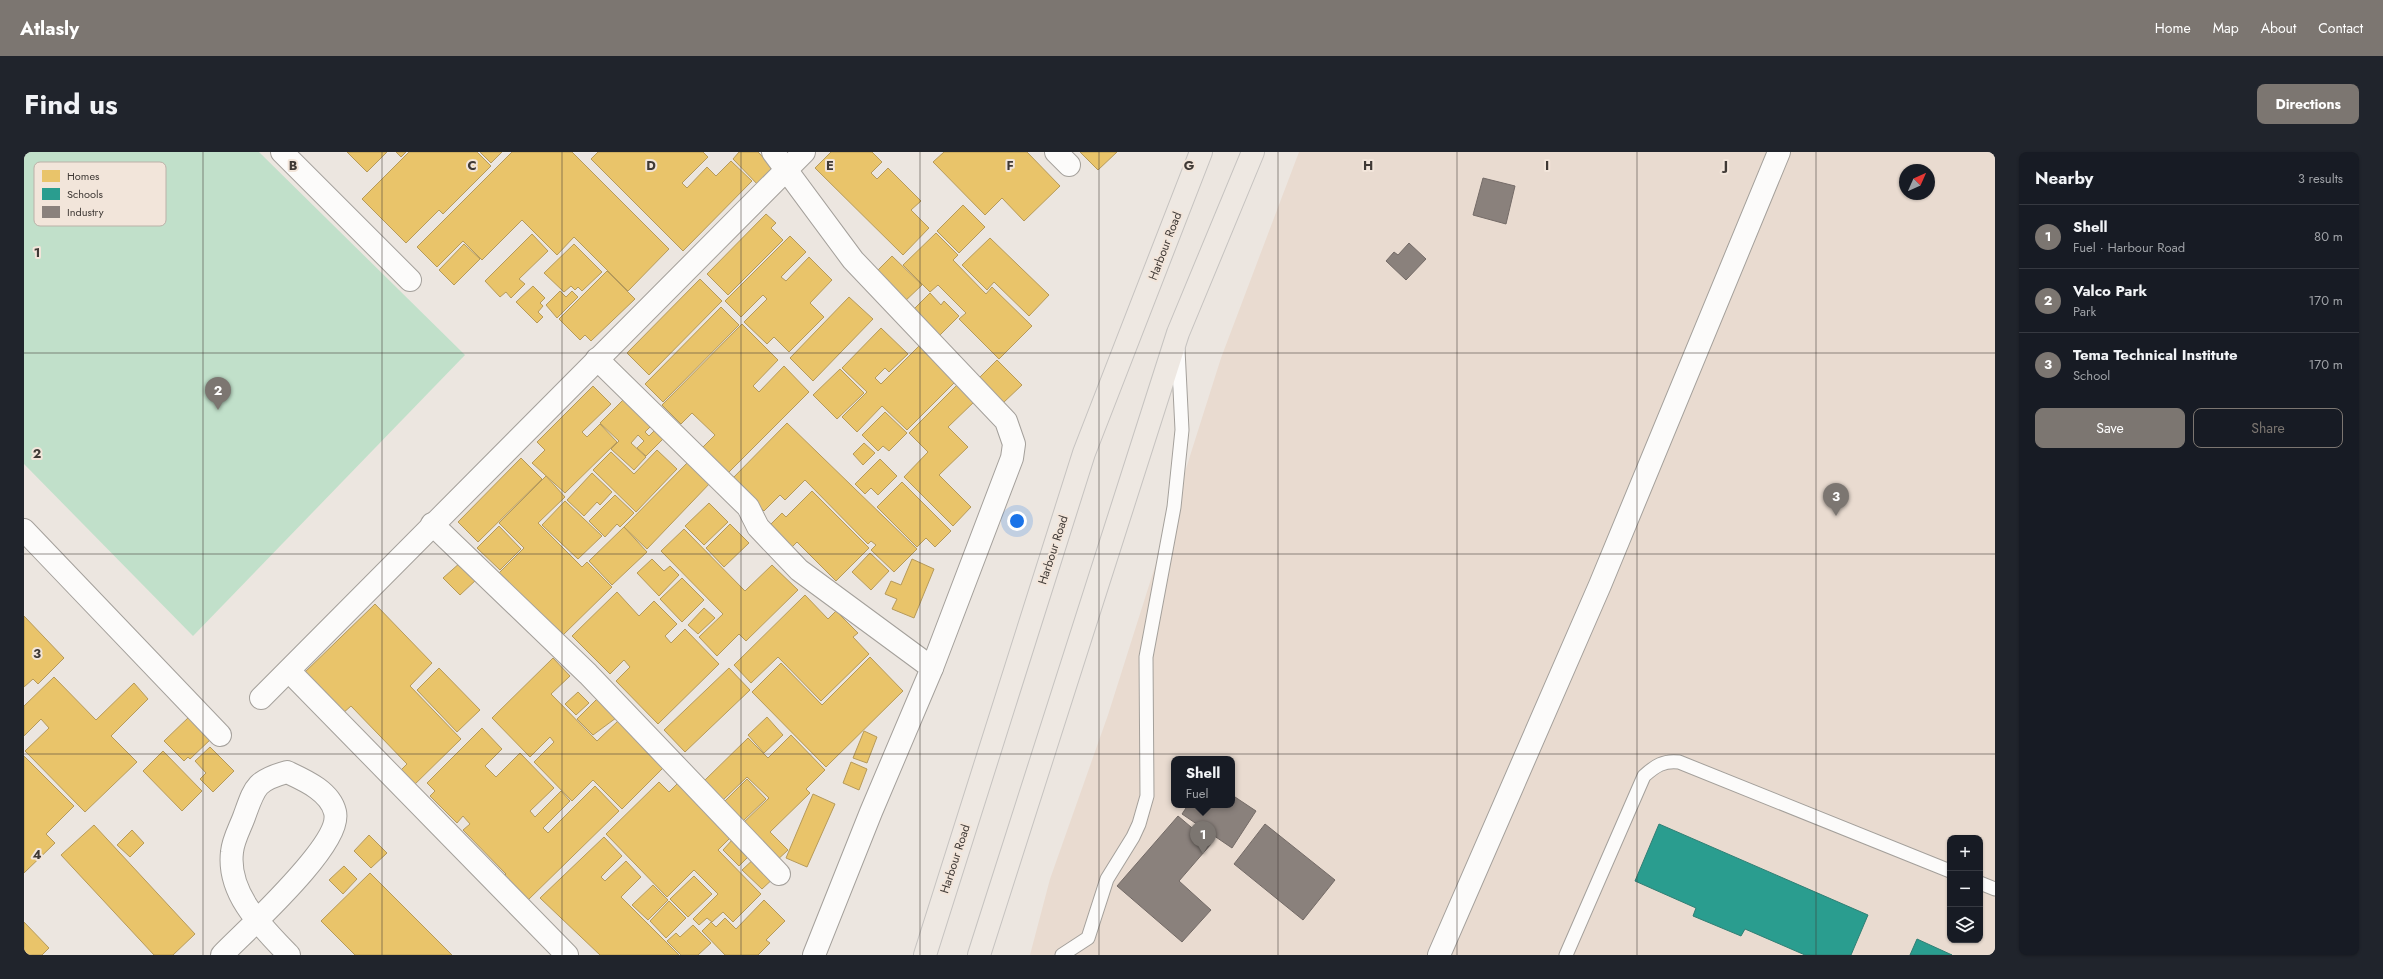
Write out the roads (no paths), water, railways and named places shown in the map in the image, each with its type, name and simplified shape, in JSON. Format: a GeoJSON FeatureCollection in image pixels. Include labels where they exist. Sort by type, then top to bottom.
{"type":"FeatureCollection","features":[{"type":"Feature","properties":{"kind":"highway","name":"Harbour Road"},"geometry":{"type":"LineString","coordinates":[[925,955],[1084,453],[1201,152]]}},
{"type":"Feature","properties":{"kind":"highway"},"geometry":{"type":"LineString","coordinates":[[979,955],[1178,332],[1253,152]]}},
{"type":"Feature","properties":{"kind":"street"},"geometry":{"type":"LineString","coordinates":[[282,152],[410,280]]}},
{"type":"Feature","properties":{"kind":"street"},"geometry":{"type":"LineString","coordinates":[[773,152],[853,260],[1006,421],[1011,431],[1014,444],[1012,458],[932,668],[871,812],[814,955]]}},
{"type":"Feature","properties":{"kind":"street"},"geometry":{"type":"LineString","coordinates":[[261,698],[432,524],[804,152]]}},
{"type":"Feature","properties":{"kind":"street"},"geometry":{"type":"LineString","coordinates":[[1439,955],[1600,586],[1779,152]]}},
{"type":"Feature","properties":{"kind":"street"},"geometry":{"type":"LineString","coordinates":[[597,359],[748,507],[758,526],[800,570],[932,668]]}},
{"type":"Feature","properties":{"kind":"street"},"geometry":{"type":"LineString","coordinates":[[432,524],[588,674],[779,874]]}},
{"type":"Feature","properties":{"kind":"street"},"geometry":{"type":"LineString","coordinates":[[24,530],[220,735]]}},
{"type":"Feature","properties":{"kind":"street"},"geometry":{"type":"LineString","coordinates":[[289,671],[567,955]]}},
{"type":"Feature","properties":{"kind":"street"},"geometry":{"type":"LineString","coordinates":[[222,955],[256,920],[312,863],[326,844],[335,826],[335,811],[326,796],[310,784],[287,772],[269,777],[254,788],[232,851],[233,880],[256,920],[289,955]]}},
{"type":"Feature","properties":{"kind":"lane"},"geometry":{"type":"LineString","coordinates":[[1062,955],[1088,938],[1107,879],[1136,831],[1147,796],[1146,657],[1174,507],[1182,430],[1178,332]]}},
{"type":"Feature","properties":{"kind":"lane"},"geometry":{"type":"LineString","coordinates":[[1566,955],[1644,776],[1652,768],[1668,760],[1680,762],[1947,870]]}},
{"type":"Feature","properties":{"kind":"lane"},"geometry":{"type":"LineString","coordinates":[[1983,884],[1995,889]]}},
{"type":"Feature","properties":{"kind":"place","name":"Valco Park"},"geometry":{"type":"Point","coordinates":[218,410]}},
{"type":"Feature","properties":{"kind":"place","name":"Tema Technical Institute"},"geometry":{"type":"Point","coordinates":[1836,516]}},
{"type":"Feature","properties":{"kind":"place","name":"Shell"},"geometry":{"type":"Point","coordinates":[1203,854]}}]}
